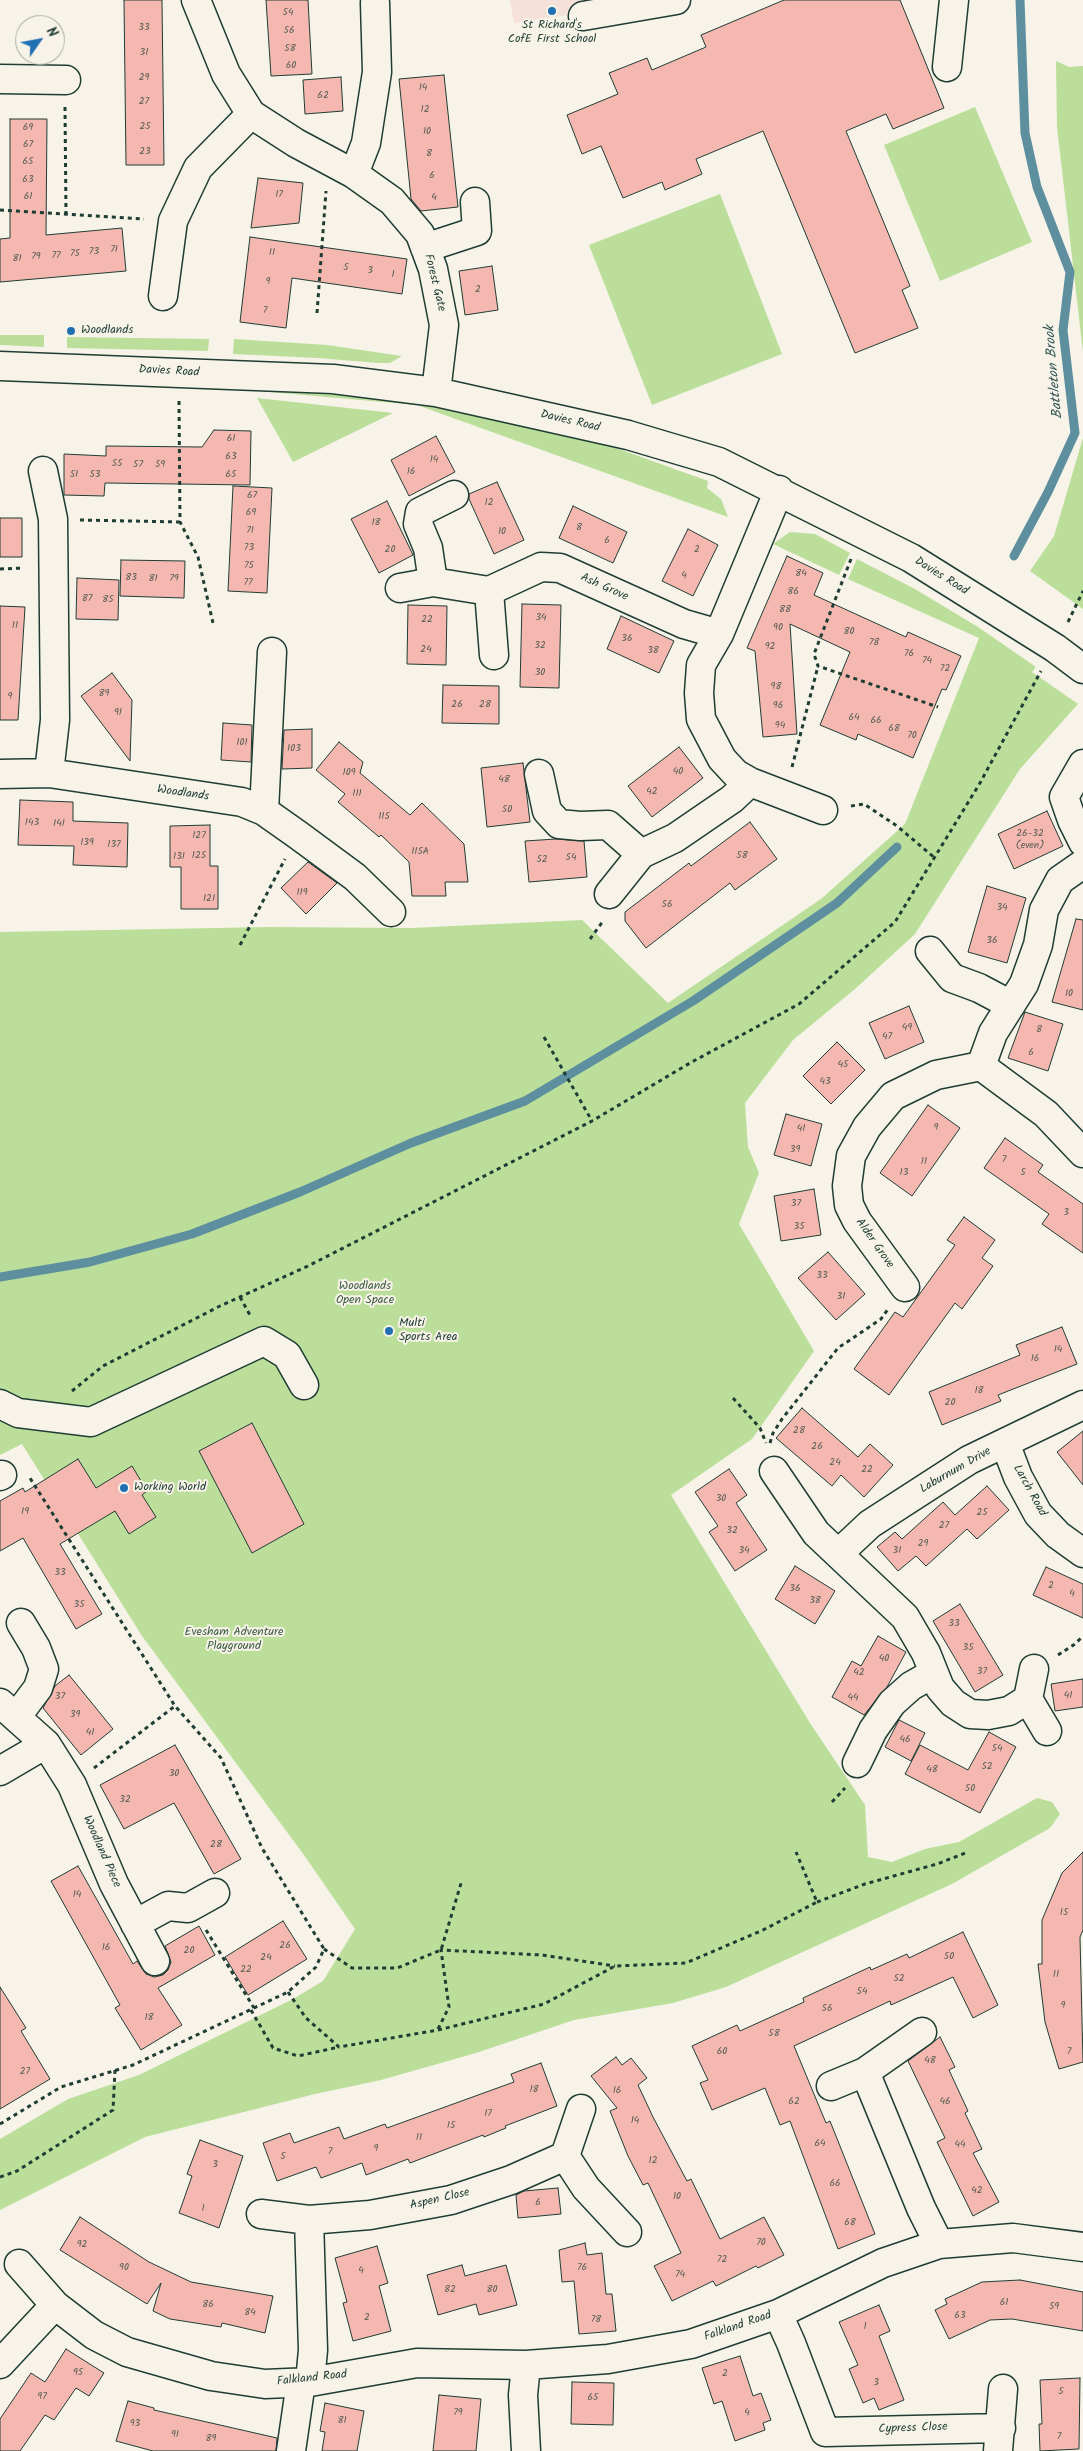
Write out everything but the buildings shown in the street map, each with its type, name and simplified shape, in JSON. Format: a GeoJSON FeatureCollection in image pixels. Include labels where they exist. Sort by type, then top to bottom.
{"type":"FeatureCollection","features":[{"type":"Feature","properties":{"kind":"street","name":"Forest Gate"},"geometry":{"type":"LineString","coordinates":[[196,0],[226,74],[251,114],[296,143],[354,174],[392,201],[420,234],[433,269],[444,325],[436,392]]}},
{"type":"Feature","properties":{"kind":"street"},"geometry":{"type":"LineString","coordinates":[[583,16],[676,0]]}},
{"type":"Feature","properties":{"kind":"street"},"geometry":{"type":"LineString","coordinates":[[947,67],[954,0]]}},
{"type":"Feature","properties":{"kind":"street"},"geometry":{"type":"LineString","coordinates":[[354,174],[366,142],[377,72],[375,3]]}},
{"type":"Feature","properties":{"kind":"street"},"geometry":{"type":"LineString","coordinates":[[0,79],[66,80]]}},
{"type":"Feature","properties":{"kind":"street"},"geometry":{"type":"LineString","coordinates":[[163,296],[173,221],[198,168],[251,114]]}},
{"type":"Feature","properties":{"kind":"street"},"geometry":{"type":"LineString","coordinates":[[425,248],[477,231],[475,202]]}},
{"type":"Feature","properties":{"kind":"street","name":"Davies Road"},"geometry":{"type":"LineString","coordinates":[[0,366],[333,379],[436,392],[628,435],[719,462],[779,490],[911,558],[1055,648],[1083,669]]}},
{"type":"Feature","properties":{"kind":"street"},"geometry":{"type":"LineString","coordinates":[[43,471],[53,519],[55,720],[49,773]]}},
{"type":"Feature","properties":{"kind":"street"},"geometry":{"type":"LineString","coordinates":[[779,490],[719,634],[700,665],[699,693],[702,719],[722,759],[736,774],[750,782],[823,810]]}},
{"type":"Feature","properties":{"kind":"street"},"geometry":{"type":"LineString","coordinates":[[433,582],[428,548],[418,524],[420,512],[454,495]]}},
{"type":"Feature","properties":{"kind":"street","name":"Ash Grove"},"geometry":{"type":"LineString","coordinates":[[489,591],[541,567],[560,568],[684,624],[719,634]]}},
{"type":"Feature","properties":{"kind":"street"},"geometry":{"type":"LineString","coordinates":[[400,588],[433,582],[489,591],[494,655]]}},
{"type":"Feature","properties":{"kind":"street"},"geometry":{"type":"LineString","coordinates":[[264,811],[272,652]]}},
{"type":"Feature","properties":{"kind":"street"},"geometry":{"type":"LineString","coordinates":[[1083,764],[1064,797],[1072,820],[1083,842]]}},
{"type":"Feature","properties":{"kind":"street","name":"Woodlands"},"geometry":{"type":"LineString","coordinates":[[0,774],[49,773],[242,802],[264,811],[303,838],[354,877],[391,912]]}},
{"type":"Feature","properties":{"kind":"street"},"geometry":{"type":"LineString","coordinates":[[539,774],[547,811],[559,824],[580,826],[608,825],[641,854]]}},
{"type":"Feature","properties":{"kind":"street"},"geometry":{"type":"LineString","coordinates":[[609,894],[641,854],[675,838],[732,799],[750,782]]}},
{"type":"Feature","properties":{"kind":"street"},"geometry":{"type":"LineString","coordinates":[[1083,864],[1060,880],[1044,910],[1038,945],[1027,976],[993,1033],[981,1066],[1046,1114],[1083,1153]]}},
{"type":"Feature","properties":{"kind":"street"},"geometry":{"type":"LineString","coordinates":[[930,951],[952,978],[978,988],[1011,1005]]}},
{"type":"Feature","properties":{"kind":"street","name":"Alder Grove"},"geometry":{"type":"LineString","coordinates":[[905,1287],[857,1221],[849,1205],[847,1186],[851,1156],[866,1127],[893,1096],[936,1075],[981,1066]]}},
{"type":"Feature","properties":{"kind":"street"},"geometry":{"type":"LineString","coordinates":[[0,1404],[18,1413],[91,1422],[264,1341],[287,1354],[304,1385]]}},
{"type":"Feature","properties":{"kind":"street","name":"Laburnum Drive"},"geometry":{"type":"LineString","coordinates":[[839,1553],[870,1524],[968,1460],[1083,1405]]}},
{"type":"Feature","properties":{"kind":"street","name":"Larch Road"},"geometry":{"type":"LineString","coordinates":[[1005,1443],[1018,1476],[1038,1514],[1058,1535],[1083,1553]]}},
{"type":"Feature","properties":{"kind":"street"},"geometry":{"type":"LineString","coordinates":[[774,1471],[816,1533],[905,1617],[926,1653],[940,1688],[953,1703],[970,1714],[988,1715],[1009,1711],[1028,1699]]}},
{"type":"Feature","properties":{"kind":"street"},"geometry":{"type":"LineString","coordinates":[[9,1710],[38,1688],[44,1669],[36,1648],[21,1623]]}},
{"type":"Feature","properties":{"kind":"street"},"geometry":{"type":"LineString","coordinates":[[1034,1670],[1028,1699],[1047,1732]]}},
{"type":"Feature","properties":{"kind":"street"},"geometry":{"type":"LineString","coordinates":[[857,1763],[873,1730],[892,1703],[911,1686],[934,1673]]}},
{"type":"Feature","properties":{"kind":"street","name":"Woodland Piece"},"geometry":{"type":"LineString","coordinates":[[9,1710],[46,1744],[72,1785],[114,1884],[155,1961]]}},
{"type":"Feature","properties":{"kind":"street"},"geometry":{"type":"LineString","coordinates":[[0,1771],[46,1744]]}},
{"type":"Feature","properties":{"kind":"street"},"geometry":{"type":"LineString","coordinates":[[135,1924],[168,1906],[188,1908],[215,1893]]}},
{"type":"Feature","properties":{"kind":"street"},"geometry":{"type":"LineString","coordinates":[[831,2086],[864,2072],[922,2032]]}},
{"type":"Feature","properties":{"kind":"street"},"geometry":{"type":"LineString","coordinates":[[864,2072],[938,2244]]}},
{"type":"Feature","properties":{"kind":"street"},"geometry":{"type":"LineString","coordinates":[[581,2110],[565,2156],[586,2188],[627,2232]]}},
{"type":"Feature","properties":{"kind":"street","name":"Aspen Close"},"geometry":{"type":"LineString","coordinates":[[261,2214],[309,2220],[370,2215],[451,2200],[511,2180],[565,2156]]}},
{"type":"Feature","properties":{"kind":"street"},"geometry":{"type":"LineString","coordinates":[[291,2451],[313,2350],[309,2220]]}},
{"type":"Feature","properties":{"kind":"street","name":"Falkland Road"},"geometry":{"type":"LineString","coordinates":[[19,2264],[55,2305],[94,2335],[127,2352],[211,2376],[265,2384],[306,2382],[417,2364],[526,2365],[608,2359],[690,2344],[778,2314],[883,2263],[938,2244],[1013,2238],[1083,2247]]}},
{"type":"Feature","properties":{"kind":"street"},"geometry":{"type":"LineString","coordinates":[[0,2364],[55,2305]]}},
{"type":"Feature","properties":{"kind":"street","name":"Cypress Close"},"geometry":{"type":"LineString","coordinates":[[778,2314],[791,2343],[823,2442],[1000,2439],[1003,2389]]}},
{"type":"Feature","properties":{"kind":"street"},"geometry":{"type":"LineString","coordinates":[[526,2365],[523,2395],[526,2451]]}},
{"type":"Feature","properties":{"kind":"path"},"geometry":{"type":"LineString","coordinates":[[66,80],[66,214]]}},
{"type":"Feature","properties":{"kind":"path"},"geometry":{"type":"LineString","coordinates":[[317,313],[329,160]]}},
{"type":"Feature","properties":{"kind":"path"},"geometry":{"type":"LineString","coordinates":[[0,210],[173,221]]}},
{"type":"Feature","properties":{"kind":"path"},"geometry":{"type":"LineString","coordinates":[[179,372],[180,522],[198,557],[213,623]]}},
{"type":"Feature","properties":{"kind":"path"},"geometry":{"type":"LineString","coordinates":[[53,519],[180,522]]}},
{"type":"Feature","properties":{"kind":"path"},"geometry":{"type":"LineString","coordinates":[[784,795],[818,666],[814,654],[862,533]]}},
{"type":"Feature","properties":{"kind":"path"},"geometry":{"type":"LineString","coordinates":[[69,1393],[103,1366],[220,1306],[308,1266],[592,1121],[690,1063],[799,1004],[895,922],[936,859],[980,783],[1028,692],[1055,648],[1083,591]]}},
{"type":"Feature","properties":{"kind":"path"},"geometry":{"type":"LineString","coordinates":[[818,666],[938,707]]}},
{"type":"Feature","properties":{"kind":"path"},"geometry":{"type":"LineString","coordinates":[[823,810],[864,804],[897,826],[936,859]]}},
{"type":"Feature","properties":{"kind":"path"},"geometry":{"type":"LineString","coordinates":[[240,945],[303,838]]}},
{"type":"Feature","properties":{"kind":"path"},"geometry":{"type":"LineString","coordinates":[[544,1037],[592,1121]]}},
{"type":"Feature","properties":{"kind":"path"},"geometry":{"type":"LineString","coordinates":[[733,1398],[760,1428],[768,1449],[773,1433],[782,1419],[838,1348],[881,1319],[905,1287]]}},
{"type":"Feature","properties":{"kind":"path"},"geometry":{"type":"LineString","coordinates":[[10,1475],[175,1706],[221,1758],[262,1848],[324,1949],[352,1968],[396,1968],[441,1950],[542,1955],[615,1966],[686,1963],[763,1930],[817,1902],[865,1884],[937,1864],[968,1852]]}},
{"type":"Feature","properties":{"kind":"path"},"geometry":{"type":"LineString","coordinates":[[72,1785],[175,1706]]}},
{"type":"Feature","properties":{"kind":"path"},"geometry":{"type":"LineString","coordinates":[[796,1852],[817,1902]]}},
{"type":"Feature","properties":{"kind":"path"},"geometry":{"type":"LineString","coordinates":[[438,2030],[449,2008],[441,1950],[462,1880]]}},
{"type":"Feature","properties":{"kind":"path"},"geometry":{"type":"LineString","coordinates":[[192,1906],[273,2048],[298,2056],[438,2030],[544,2004],[615,1966]]}},
{"type":"Feature","properties":{"kind":"path"},"geometry":{"type":"LineString","coordinates":[[0,2124],[61,2087],[133,2065],[288,1992],[316,1967],[324,1949]]}},
{"type":"Feature","properties":{"kind":"path"},"geometry":{"type":"LineString","coordinates":[[288,1992],[306,2018],[339,2047]]}},
{"type":"Feature","properties":{"kind":"path"},"geometry":{"type":"LineString","coordinates":[[0,2177],[17,2170],[113,2110],[115,2070]]}},
{"type":"Feature","properties":{"kind":"shaded area","name":"St Richard's CofE First School"},"geometry":{"type":"Polygon","coordinates":[[[510,0],[668,0],[514,23],[510,0]]]}},
{"type":"Feature","properties":{"kind":"green space"},"geometry":{"type":"Polygon","coordinates":[[[1056,61],[1069,67],[1083,66],[1083,352],[1057,127],[1056,61]]]}},
{"type":"Feature","properties":{"kind":"green space"},"geometry":{"type":"Polygon","coordinates":[[[975,107],[1032,242],[940,281],[884,145],[975,107]]]}},
{"type":"Feature","properties":{"kind":"green space"},"geometry":{"type":"Polygon","coordinates":[[[720,194],[782,354],[652,405],[589,245],[720,194]]]}},
{"type":"Feature","properties":{"kind":"green space"},"geometry":{"type":"Polygon","coordinates":[[[0,335],[44,335],[44,347],[0,345],[0,335]]]}},
{"type":"Feature","properties":{"kind":"green space"},"geometry":{"type":"Polygon","coordinates":[[[67,337],[209,339],[208,351],[67,348],[67,337]]]}},
{"type":"Feature","properties":{"kind":"green space"},"geometry":{"type":"Polygon","coordinates":[[[234,339],[327,345],[402,356],[390,363],[378,363],[233,354],[234,339]]]}},
{"type":"Feature","properties":{"kind":"green space"},"geometry":{"type":"Polygon","coordinates":[[[236,389],[312,389],[419,402],[509,420],[616,448],[708,481],[707,488],[721,499],[728,517],[417,405],[236,389]]]}},
{"type":"Feature","properties":{"kind":"green space"},"geometry":{"type":"Polygon","coordinates":[[[257,398],[393,413],[293,462],[257,398]]]}},
{"type":"Feature","properties":{"kind":"green space"},"geometry":{"type":"Polygon","coordinates":[[[1083,438],[1083,609],[1030,571],[1054,536],[1083,438]]]}},
{"type":"Feature","properties":{"kind":"green space"},"geometry":{"type":"Polygon","coordinates":[[[790,532],[815,534],[850,553],[839,575],[773,544],[790,532]]]}},
{"type":"Feature","properties":{"kind":"green space","name":"Woodlands Open Space"},"geometry":{"type":"Polygon","coordinates":[[[857,559],[915,589],[978,627],[1036,667],[1032,672],[1078,704],[1020,769],[915,934],[855,989],[793,1040],[745,1103],[748,1147],[759,1173],[739,1224],[814,1351],[752,1439],[671,1495],[810,1723],[865,1805],[868,1857],[892,1862],[925,1849],[959,1842],[1037,1798],[1052,1802],[1060,1814],[1050,1828],[952,1884],[726,1987],[673,2003],[574,2020],[476,2053],[381,2080],[315,2094],[145,2137],[0,2210],[0,2139],[68,2099],[139,2075],[293,1999],[323,1981],[355,1929],[304,1855],[142,1636],[22,1444],[0,1455],[0,932],[269,927],[411,928],[582,920],[668,1003],[821,899],[905,824],[979,638],[848,579],[857,559]]]}},
{"type":"Feature","properties":{"kind":"waterway","name":"Battleton Brook"},"geometry":{"type":"LineString","coordinates":[[1014,556],[1048,492],[1075,433],[1063,330],[1070,272],[1037,187],[1025,133],[1020,0]]}},
{"type":"Feature","properties":{"kind":"waterway"},"geometry":{"type":"LineString","coordinates":[[0,1277],[90,1262],[192,1234],[300,1192],[411,1143],[525,1101],[693,1001],[837,903],[897,847]]}},
{"type":"Feature","properties":{"kind":"place","name":"St Richard's CofE First School"},"geometry":{"type":"Point","coordinates":[552,11]}},
{"type":"Feature","properties":{"kind":"place","name":"Woodlands"},"geometry":{"type":"Point","coordinates":[71,331]}},
{"type":"Feature","properties":{"kind":"place","name":"Multi Sports Area"},"geometry":{"type":"Point","coordinates":[389,1331]}},
{"type":"Feature","properties":{"kind":"place","name":"Working World"},"geometry":{"type":"Point","coordinates":[124,1488]}},
{"type":"Feature","properties":{"kind":"park label","name":"Evesham Adventure Playground"},"geometry":{"type":"Point","coordinates":[234,1640]}}]}
